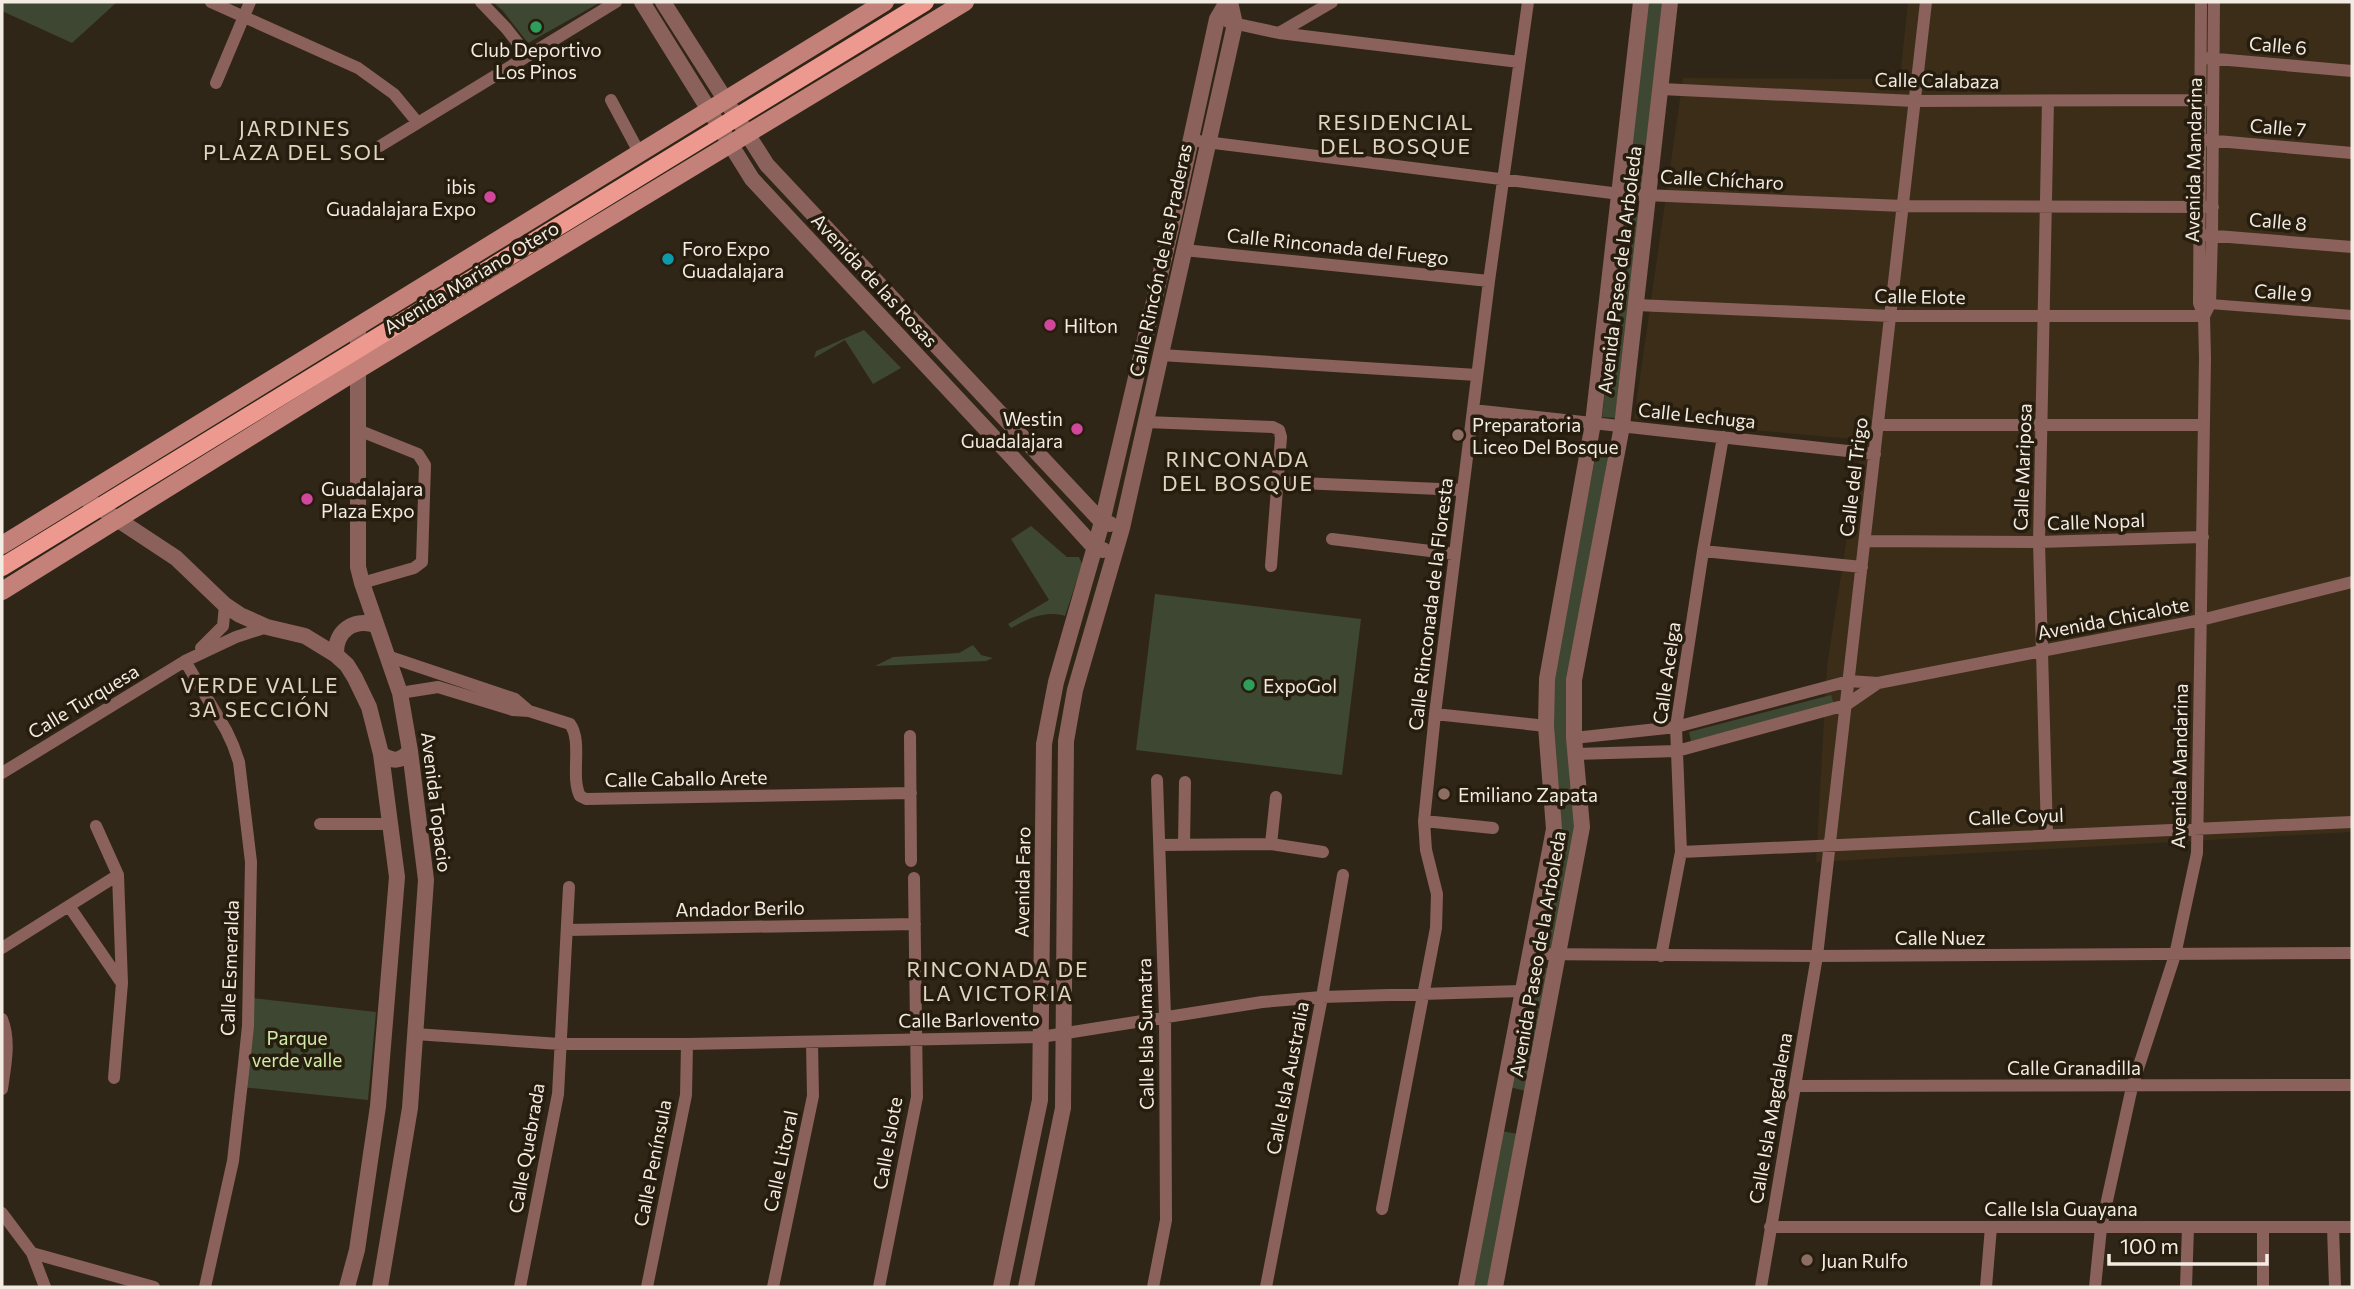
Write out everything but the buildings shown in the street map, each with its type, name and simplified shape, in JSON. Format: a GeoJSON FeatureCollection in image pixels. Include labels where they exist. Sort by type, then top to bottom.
{"type":"FeatureCollection","features":[{"type":"Feature","properties":{"kind":"main road","name":"Avenida Mariano Otero"},"geometry":{"type":"LineString","coordinates":[[2,545],[885,2]]}},
{"type":"Feature","properties":{"kind":"main road","name":"Avenida Mariano Otero"},"geometry":{"type":"LineString","coordinates":[[2,567],[925,2]]}},
{"type":"Feature","properties":{"kind":"main road","name":"Avenida Mariano Otero"},"geometry":{"type":"LineString","coordinates":[[2,591],[359,369],[965,2]]}},
{"type":"Feature","properties":{"kind":"street"},"geometry":{"type":"LineString","coordinates":[[211,2],[358,68],[394,94],[418,123]]}},
{"type":"Feature","properties":{"kind":"street"},"geometry":{"type":"LineString","coordinates":[[216,83],[250,2]]}},
{"type":"Feature","properties":{"kind":"street"},"geometry":{"type":"LineString","coordinates":[[481,2],[528,56]]}},
{"type":"Feature","properties":{"kind":"street"},"geometry":{"type":"LineString","coordinates":[[380,146],[616,2]]}},
{"type":"Feature","properties":{"kind":"street","name":"Avenida de las Rosas"},"geometry":{"type":"LineString","coordinates":[[642,2],[751,179],[1095,548]]}},
{"type":"Feature","properties":{"kind":"street","name":"Avenida de las Rosas"},"geometry":{"type":"LineString","coordinates":[[663,2],[767,165],[1102,522]]}},
{"type":"Feature","properties":{"kind":"street","name":"Calle Rincón de las Praderas"},"geometry":{"type":"LineString","coordinates":[[1102,522],[1217,19],[1228,2]]}},
{"type":"Feature","properties":{"kind":"street","name":"Calle Rincón de las Praderas"},"geometry":{"type":"LineString","coordinates":[[1122,528],[1235,24],[1228,2]]}},
{"type":"Feature","properties":{"kind":"street"},"geometry":{"type":"LineString","coordinates":[[1279,33],[1332,2]]}},
{"type":"Feature","properties":{"kind":"street","name":"Calle Rinconada de la Floresta"},"geometry":{"type":"LineString","coordinates":[[1382,1209],[1436,928],[1437,894],[1426,850],[1424,821],[1477,375],[1528,2]]}},
{"type":"Feature","properties":{"kind":"street","name":"Avenida Paseo de la Arboleda"},"geometry":{"type":"LineString","coordinates":[[1466,1287],[1554,829],[1546,726],[1547,679],[1593,423],[1641,2]]}},
{"type":"Feature","properties":{"kind":"street","name":"Avenida Paseo de la Arboleda"},"geometry":{"type":"LineString","coordinates":[[1495,1287],[1582,827],[1574,746],[1574,680],[1622,426],[1670,2]]}},
{"type":"Feature","properties":{"kind":"street","name":"Calle del Trigo"},"geometry":{"type":"LineString","coordinates":[[1817,956],[1926,2]]}},
{"type":"Feature","properties":{"kind":"street","name":"Avenida Mandarina"},"geometry":{"type":"LineString","coordinates":[[2095,1287],[2101,1228],[2132,1087],[2175,955],[2197,853],[2207,310],[2199,303],[2206,235],[2206,100],[2200,58],[2201,2]]}},
{"type":"Feature","properties":{"kind":"street","name":"Avenida Mandarina"},"geometry":{"type":"LineString","coordinates":[[2206,100],[2214,59],[2214,2]]}},
{"type":"Feature","properties":{"kind":"street"},"geometry":{"type":"LineString","coordinates":[[1217,19],[1279,33],[1519,62]]}},
{"type":"Feature","properties":{"kind":"street","name":"Calle 6"},"geometry":{"type":"LineString","coordinates":[[2200,58],[2352,71]]}},
{"type":"Feature","properties":{"kind":"street","name":"Calle Calabaza"},"geometry":{"type":"LineString","coordinates":[[1661,89],[1914,101],[2206,100]]}},
{"type":"Feature","properties":{"kind":"street"},"geometry":{"type":"LineString","coordinates":[[611,100],[640,154]]}},
{"type":"Feature","properties":{"kind":"street","name":"Calle Mariposa"},"geometry":{"type":"LineString","coordinates":[[2047,834],[2039,542],[2048,101]]}},
{"type":"Feature","properties":{"kind":"street","name":"Calle Chícharo"},"geometry":{"type":"LineString","coordinates":[[1190,140],[1620,194],[1903,206],[2206,207]]}},
{"type":"Feature","properties":{"kind":"street","name":"Calle 7"},"geometry":{"type":"LineString","coordinates":[[2206,140],[2352,153]]}},
{"type":"Feature","properties":{"kind":"street","name":"Calle 8"},"geometry":{"type":"LineString","coordinates":[[2206,235],[2352,247]]}},
{"type":"Feature","properties":{"kind":"street","name":"Calle Rinconada del Fuego"},"geometry":{"type":"LineString","coordinates":[[1184,250],[1489,281]]}},
{"type":"Feature","properties":{"kind":"street","name":"Calle Elote"},"geometry":{"type":"LineString","coordinates":[[1636,304],[1891,316],[2044,317],[2207,310]]}},
{"type":"Feature","properties":{"kind":"street","name":"Calle 9"},"geometry":{"type":"LineString","coordinates":[[2207,310],[2352,315]]}},
{"type":"Feature","properties":{"kind":"street","name":"Avenida Topacio"},"geometry":{"type":"LineString","coordinates":[[358,326],[358,549],[362,583],[400,693],[426,880],[405,1143],[380,1287]]}},
{"type":"Feature","properties":{"kind":"street"},"geometry":{"type":"LineString","coordinates":[[1161,355],[1477,375]]}},
{"type":"Feature","properties":{"kind":"street","name":"Calle Lechuga"},"geometry":{"type":"LineString","coordinates":[[1473,410],[1875,454]]}},
{"type":"Feature","properties":{"kind":"street"},"geometry":{"type":"LineString","coordinates":[[1146,422],[1273,427],[1279,430],[1281,437],[1271,566]]}},
{"type":"Feature","properties":{"kind":"street"},"geometry":{"type":"LineString","coordinates":[[1879,425],[2204,425]]}},
{"type":"Feature","properties":{"kind":"street"},"geometry":{"type":"LineString","coordinates":[[358,430],[418,454],[425,465],[422,562],[414,568],[362,583]]}},
{"type":"Feature","properties":{"kind":"street","name":"Calle Acelga"},"geometry":{"type":"LineString","coordinates":[[1661,956],[1681,852],[1676,727],[1723,437]]}},
{"type":"Feature","properties":{"kind":"street"},"geometry":{"type":"LineString","coordinates":[[1012,457],[1032,461],[1060,476]]}},
{"type":"Feature","properties":{"kind":"street"},"geometry":{"type":"LineString","coordinates":[[1277,482],[1463,490]]}},
{"type":"Feature","properties":{"kind":"street"},"geometry":{"type":"LineString","coordinates":[[82,496],[176,558],[225,605],[251,621],[305,636],[336,655],[347,665],[369,707],[381,754],[397,877],[378,1106],[357,1250],[346,1287]]}},
{"type":"Feature","properties":{"kind":"street"},"geometry":{"type":"LineString","coordinates":[[1026,1287],[1063,1108],[1066,741],[1075,690],[1122,528],[1102,522]]}},
{"type":"Feature","properties":{"kind":"street","name":"Avenida Faro"},"geometry":{"type":"LineString","coordinates":[[1001,1287],[1039,1111],[1044,744],[1056,682],[1102,522]]}},
{"type":"Feature","properties":{"kind":"street","name":"Calle Nopal"},"geometry":{"type":"LineString","coordinates":[[1865,541],[2039,542],[2203,537]]}},
{"type":"Feature","properties":{"kind":"street"},"geometry":{"type":"LineString","coordinates":[[1332,539],[1455,554]]}},
{"type":"Feature","properties":{"kind":"street"},"geometry":{"type":"LineString","coordinates":[[1095,548],[1116,553]]}},
{"type":"Feature","properties":{"kind":"street"},"geometry":{"type":"LineString","coordinates":[[1703,551],[1862,567]]}},
{"type":"Feature","properties":{"kind":"street","name":"Avenida Chicalote"},"geometry":{"type":"LineString","coordinates":[[1574,746],[1676,727],[1849,681],[1878,683],[2201,620],[2352,582]]}},
{"type":"Feature","properties":{"kind":"street","name":"Calle Turquesa"},"geometry":{"type":"LineString","coordinates":[[185,661],[223,626],[225,605]]}},
{"type":"Feature","properties":{"kind":"street"},"geometry":{"type":"LineString","coordinates":[[336,655],[338,640],[347,628],[361,622],[376,625]]}},
{"type":"Feature","properties":{"kind":"street","name":"Calle Turquesa"},"geometry":{"type":"LineString","coordinates":[[2,773],[185,661],[267,627]]}},
{"type":"Feature","properties":{"kind":"street","name":"Calle Caballo Arete"},"geometry":{"type":"LineString","coordinates":[[387,656],[515,699],[529,711]]}},
{"type":"Feature","properties":{"kind":"street","name":"Calle Esmeralda"},"geometry":{"type":"LineString","coordinates":[[185,661],[226,730],[239,762],[251,862],[248,1026],[233,1161],[205,1287]]}},
{"type":"Feature","properties":{"kind":"street","name":"Avenida Chicalote"},"geometry":{"type":"LineString","coordinates":[[1574,746],[1677,751],[1846,705],[1878,683]]}},
{"type":"Feature","properties":{"kind":"street","name":"Calle Caballo Arete"},"geometry":{"type":"LineString","coordinates":[[400,693],[438,687],[513,710],[529,711],[573,727],[576,788],[580,796],[586,799],[911,793]]}},
{"type":"Feature","properties":{"kind":"street"},"geometry":{"type":"LineString","coordinates":[[1435,714],[1546,726]]}},
{"type":"Feature","properties":{"kind":"street"},"geometry":{"type":"LineString","coordinates":[[910,736],[911,861]]}},
{"type":"Feature","properties":{"kind":"street"},"geometry":{"type":"LineString","coordinates":[[381,754],[397,760],[404,758],[410,751]]}},
{"type":"Feature","properties":{"kind":"street","name":"Calle Isla Sumatra"},"geometry":{"type":"LineString","coordinates":[[1153,1287],[1166,1220],[1165,1017],[1157,780]]}},
{"type":"Feature","properties":{"kind":"street"},"geometry":{"type":"LineString","coordinates":[[1184,845],[1185,782]]}},
{"type":"Feature","properties":{"kind":"street"},"geometry":{"type":"LineString","coordinates":[[1271,844],[1276,797]]}},
{"type":"Feature","properties":{"kind":"street"},"geometry":{"type":"LineString","coordinates":[[1424,821],[1493,828]]}},
{"type":"Feature","properties":{"kind":"street","name":"Calle Coyul"},"geometry":{"type":"LineString","coordinates":[[1681,852],[2352,821]]}},
{"type":"Feature","properties":{"kind":"street"},"geometry":{"type":"LineString","coordinates":[[320,824],[390,824]]}},
{"type":"Feature","properties":{"kind":"street"},"geometry":{"type":"LineString","coordinates":[[96,826],[118,875],[122,983],[114,1079]]}},
{"type":"Feature","properties":{"kind":"street"},"geometry":{"type":"LineString","coordinates":[[1159,845],[1271,844],[1323,852]]}},
{"type":"Feature","properties":{"kind":"street"},"geometry":{"type":"LineString","coordinates":[[2,948],[118,875]]}},
{"type":"Feature","properties":{"kind":"street","name":"Calle Isla Australia"},"geometry":{"type":"LineString","coordinates":[[1266,1287],[1343,875]]}},
{"type":"Feature","properties":{"kind":"street","name":"Calle Islote"},"geometry":{"type":"LineString","coordinates":[[879,1287],[917,1097],[914,878]]}},
{"type":"Feature","properties":{"kind":"street","name":"Calle Quebrada"},"geometry":{"type":"LineString","coordinates":[[520,1287],[558,1094],[569,887]]}},
{"type":"Feature","properties":{"kind":"street"},"geometry":{"type":"LineString","coordinates":[[69,906],[122,983]]}},
{"type":"Feature","properties":{"kind":"street","name":"Andador Berilo"},"geometry":{"type":"LineString","coordinates":[[567,930],[915,924]]}},
{"type":"Feature","properties":{"kind":"street","name":"Calle Nuez"},"geometry":{"type":"LineString","coordinates":[[1529,954],[1817,956],[2352,953]]}},
{"type":"Feature","properties":{"kind":"street","name":"Calle Isla Magdalena"},"geometry":{"type":"LineString","coordinates":[[1761,1287],[1817,956]]}},
{"type":"Feature","properties":{"kind":"street","name":"Calle Barlovento"},"geometry":{"type":"LineString","coordinates":[[415,1034],[561,1044],[1041,1037],[1262,1002],[1322,997],[1521,991]]}},
{"type":"Feature","properties":{"kind":"street"},"geometry":{"type":"LineString","coordinates":[[2,1019],[7,1047],[2,1089]]}},
{"type":"Feature","properties":{"kind":"street","name":"Calle Litoral"},"geometry":{"type":"LineString","coordinates":[[773,1287],[813,1096],[813,1042]]}},
{"type":"Feature","properties":{"kind":"street","name":"Calle Península"},"geometry":{"type":"LineString","coordinates":[[647,1287],[686,1096],[687,1044]]}},
{"type":"Feature","properties":{"kind":"street","name":"Calle Granadilla"},"geometry":{"type":"LineString","coordinates":[[1796,1086],[2352,1085]]}},
{"type":"Feature","properties":{"kind":"street"},"geometry":{"type":"LineString","coordinates":[[2,1213],[32,1253],[45,1287]]}},
{"type":"Feature","properties":{"kind":"street","name":"Calle Isla Guayana"},"geometry":{"type":"LineString","coordinates":[[1770,1227],[2352,1227]]}},
{"type":"Feature","properties":{"kind":"street"},"geometry":{"type":"LineString","coordinates":[[1986,1287],[1991,1227]]}},
{"type":"Feature","properties":{"kind":"street"},"geometry":{"type":"LineString","coordinates":[[2186,1287],[2188,1227]]}},
{"type":"Feature","properties":{"kind":"street"},"geometry":{"type":"LineString","coordinates":[[2263,1227],[2263,1287]]}},
{"type":"Feature","properties":{"kind":"street"},"geometry":{"type":"LineString","coordinates":[[2333,1227],[2335,1287]]}},
{"type":"Feature","properties":{"kind":"street"},"geometry":{"type":"LineString","coordinates":[[32,1253],[154,1287]]}},
{"type":"Feature","properties":{"kind":"shaded area"},"geometry":{"type":"Polygon","coordinates":[[[1908,2],[2352,2],[2352,832],[1816,862],[1827,666],[1862,440],[1634,419],[1683,78],[1900,79],[1908,2]]]}},
{"type":"Feature","properties":{"kind":"green space"},"geometry":{"type":"Polygon","coordinates":[[[2,2],[117,2],[72,43],[2,11],[2,2]]]}},
{"type":"Feature","properties":{"kind":"green space","name":"Club Deportivo Los Pinos"},"geometry":{"type":"Polygon","coordinates":[[[493,2],[601,2],[528,43],[493,2]]]}},
{"type":"Feature","properties":{"kind":"green space"},"geometry":{"type":"Polygon","coordinates":[[[1648,2],[1662,2],[1642,188],[1627,187],[1648,2]]]}},
{"type":"Feature","properties":{"kind":"green space"},"geometry":{"type":"Polygon","coordinates":[[[1626,212],[1639,213],[1615,418],[1602,417],[1626,212]]]}},
{"type":"Feature","properties":{"kind":"green space"},"geometry":{"type":"Polygon","coordinates":[[[864,330],[901,368],[873,384],[845,340],[814,358],[816,351],[864,330]]]}},
{"type":"Feature","properties":{"kind":"green space"},"geometry":{"type":"Polygon","coordinates":[[[1598,443],[1610,445],[1567,694],[1576,828],[1553,948],[1536,947],[1559,829],[1551,684],[1598,443]]]}},
{"type":"Feature","properties":{"kind":"green space"},"geometry":{"type":"Polygon","coordinates":[[[1031,526],[1067,557],[1079,557],[1082,564],[1065,616],[1043,615],[1011,628],[1008,624],[1049,600],[1011,539],[1031,526]]]}},
{"type":"Feature","properties":{"kind":"green space","name":"ExpoGol"},"geometry":{"type":"Polygon","coordinates":[[[1155,594],[1361,619],[1342,775],[1136,750],[1155,594]]]}},
{"type":"Feature","properties":{"kind":"green space"},"geometry":{"type":"Polygon","coordinates":[[[973,645],[981,655],[993,658],[986,661],[875,666],[893,657],[959,653],[973,645]]]}},
{"type":"Feature","properties":{"kind":"green space"},"geometry":{"type":"Polygon","coordinates":[[[1831,695],[1834,704],[1691,741],[1689,732],[1831,695]]]}},
{"type":"Feature","properties":{"kind":"green space"},"geometry":{"type":"Polygon","coordinates":[[[1531,968],[1549,968],[1526,1091],[1509,1087],[1531,968]]]}},
{"type":"Feature","properties":{"kind":"green space","name":"Parque verde valle"},"geometry":{"type":"Polygon","coordinates":[[[251,998],[376,1012],[368,1100],[241,1087],[251,998]]]}},
{"type":"Feature","properties":{"kind":"green space"},"geometry":{"type":"Polygon","coordinates":[[[1501,1131],[1518,1134],[1489,1287],[1472,1287],[1501,1131]]]}},
{"type":"Feature","properties":{"kind":"place","name":"Club Deportivo Los Pinos"},"geometry":{"type":"Point","coordinates":[536,27]}},
{"type":"Feature","properties":{"kind":"place","name":"ibis Guadalajara Expo"},"geometry":{"type":"Point","coordinates":[490,197]}},
{"type":"Feature","properties":{"kind":"place","name":"Foro Expo Guadalajara"},"geometry":{"type":"Point","coordinates":[668,259]}},
{"type":"Feature","properties":{"kind":"place","name":"Hilton"},"geometry":{"type":"Point","coordinates":[1050,325]}},
{"type":"Feature","properties":{"kind":"place","name":"Westin Guadalajara"},"geometry":{"type":"Point","coordinates":[1077,429]}},
{"type":"Feature","properties":{"kind":"place","name":"Preparatoria Liceo Del Bosque"},"geometry":{"type":"Point","coordinates":[1458,435]}},
{"type":"Feature","properties":{"kind":"place","name":"Guadalajara Plaza Expo"},"geometry":{"type":"Point","coordinates":[307,499]}},
{"type":"Feature","properties":{"kind":"place","name":"ExpoGol"},"geometry":{"type":"Point","coordinates":[1249,685]}},
{"type":"Feature","properties":{"kind":"place","name":"Emiliano Zapata"},"geometry":{"type":"Point","coordinates":[1444,794]}},
{"type":"Feature","properties":{"kind":"place","name":"Juan Rulfo"},"geometry":{"type":"Point","coordinates":[1807,1260]}},
{"type":"Feature","properties":{"kind":"district","name":"RESIDENCIAL DEL BOSQUE"},"geometry":{"type":"Point","coordinates":[1396,133]}},
{"type":"Feature","properties":{"kind":"district","name":"JARDINES PLAZA DEL SOL"},"geometry":{"type":"Point","coordinates":[295,139]}},
{"type":"Feature","properties":{"kind":"district","name":"RINCONADA DEL BOSQUE"},"geometry":{"type":"Point","coordinates":[1238,470]}},
{"type":"Feature","properties":{"kind":"district","name":"VERDE VALLE 3A SECCIÓN"},"geometry":{"type":"Point","coordinates":[260,696]}},
{"type":"Feature","properties":{"kind":"district","name":"RINCONADA DE LA VICTORIA"},"geometry":{"type":"Point","coordinates":[998,980]}}]}
